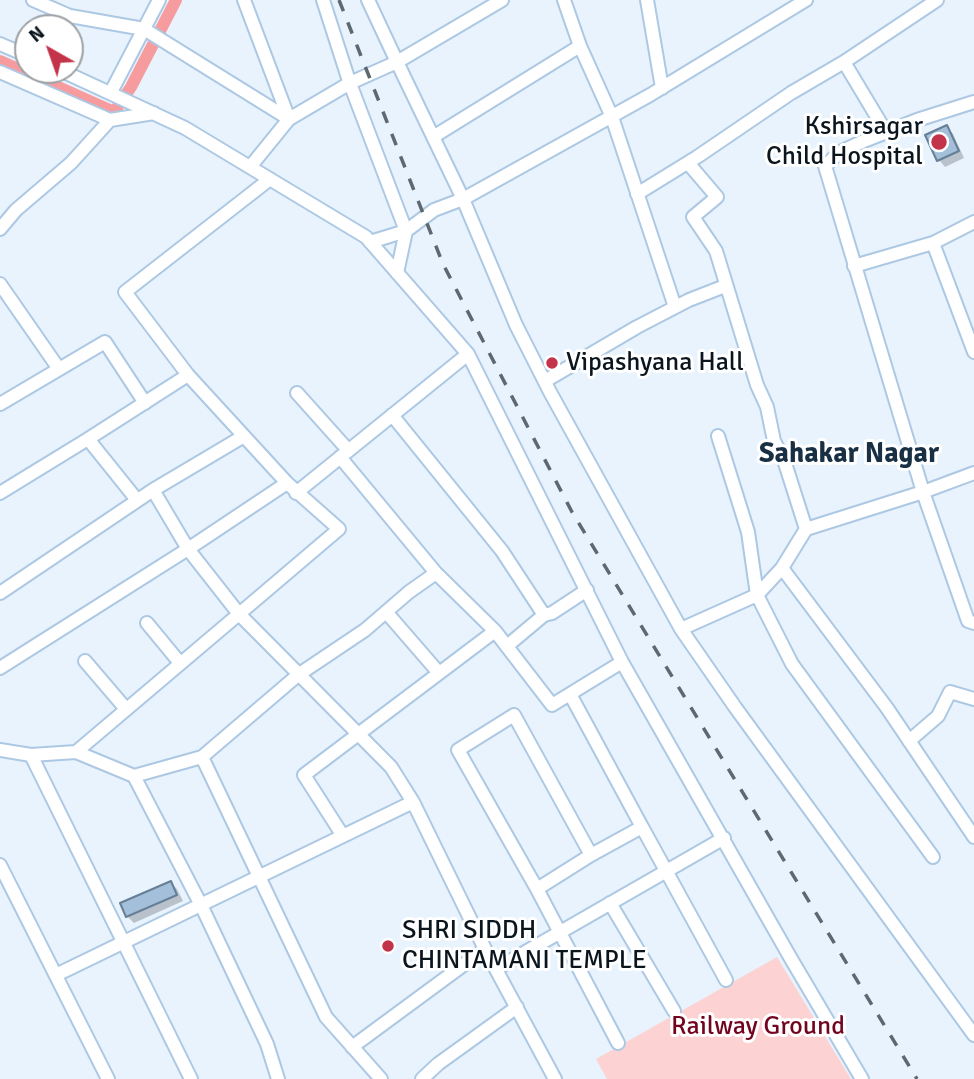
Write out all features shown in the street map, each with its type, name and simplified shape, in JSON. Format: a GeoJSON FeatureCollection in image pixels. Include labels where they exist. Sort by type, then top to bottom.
{"type":"FeatureCollection","features":[{"type":"Feature","properties":{"kind":"street"},"geometry":{"type":"LineString","coordinates":[[33,0],[70,16],[144,29],[289,119]]}},
{"type":"Feature","properties":{"kind":"street"},"geometry":{"type":"LineString","coordinates":[[111,92],[159,0]]}},
{"type":"Feature","properties":{"kind":"street"},"geometry":{"type":"LineString","coordinates":[[244,0],[289,119]]}},
{"type":"Feature","properties":{"kind":"street"},"geometry":{"type":"LineString","coordinates":[[323,0],[350,83],[406,231],[397,272]]}},
{"type":"Feature","properties":{"kind":"street"},"geometry":{"type":"LineString","coordinates":[[368,0],[463,199],[506,302],[545,381],[681,629],[974,1035]]}},
{"type":"Feature","properties":{"kind":"street"},"geometry":{"type":"LineString","coordinates":[[250,167],[289,119],[350,83],[397,62],[502,0]]}},
{"type":"Feature","properties":{"kind":"street"},"geometry":{"type":"LineString","coordinates":[[564,0],[580,46],[612,117],[675,307]]}},
{"type":"Feature","properties":{"kind":"street"},"geometry":{"type":"LineString","coordinates":[[370,242],[406,231],[434,211],[463,199],[612,117],[806,0]]}},
{"type":"Feature","properties":{"kind":"street"},"geometry":{"type":"LineString","coordinates":[[637,194],[937,0]]}},
{"type":"Feature","properties":{"kind":"street"},"geometry":{"type":"LineString","coordinates":[[649,1],[662,88]]}},
{"type":"Feature","properties":{"kind":"street"},"geometry":{"type":"LineString","coordinates":[[433,137],[580,46]]}},
{"type":"Feature","properties":{"kind":"street"},"geometry":{"type":"LineString","coordinates":[[844,62],[886,132]]}},
{"type":"Feature","properties":{"kind":"street"},"geometry":{"type":"LineString","coordinates":[[0,72],[110,120],[154,113]]}},
{"type":"Feature","properties":{"kind":"street"},"geometry":{"type":"LineString","coordinates":[[84,80],[185,128],[366,237],[468,354],[622,662],[862,1079]]}},
{"type":"Feature","properties":{"kind":"street"},"geometry":{"type":"LineString","coordinates":[[974,102],[886,132],[840,152],[825,166],[923,492],[968,602],[968,621],[974,623]]}},
{"type":"Feature","properties":{"kind":"street"},"geometry":{"type":"LineString","coordinates":[[0,229],[16,210],[71,163],[110,120]]}},
{"type":"Feature","properties":{"kind":"street"},"geometry":{"type":"LineString","coordinates":[[688,163],[717,197],[693,217],[716,251],[757,385],[767,407],[774,441],[788,470],[806,529]]}},
{"type":"Feature","properties":{"kind":"street"},"geometry":{"type":"LineString","coordinates":[[76,752],[339,529],[291,488],[188,376],[125,292],[270,179]]}},
{"type":"Feature","properties":{"kind":"street"},"geometry":{"type":"LineString","coordinates":[[854,266],[933,243],[974,222]]}},
{"type":"Feature","properties":{"kind":"street"},"geometry":{"type":"LineString","coordinates":[[933,243],[974,352]]}},
{"type":"Feature","properties":{"kind":"street"},"geometry":{"type":"LineString","coordinates":[[0,285],[59,369]]}},
{"type":"Feature","properties":{"kind":"street"},"geometry":{"type":"LineString","coordinates":[[545,381],[675,307],[725,286]]}},
{"type":"Feature","properties":{"kind":"street"},"geometry":{"type":"LineString","coordinates":[[0,404],[105,342],[145,403]]}},
{"type":"Feature","properties":{"kind":"street"},"geometry":{"type":"LineString","coordinates":[[0,668],[344,454],[468,354]]}},
{"type":"Feature","properties":{"kind":"street"},"geometry":{"type":"LineString","coordinates":[[0,493],[188,376]]}},
{"type":"Feature","properties":{"kind":"street"},"geometry":{"type":"LineString","coordinates":[[297,393],[436,573],[495,631],[552,705],[622,662]]}},
{"type":"Feature","properties":{"kind":"street"},"geometry":{"type":"LineString","coordinates":[[392,415],[502,551],[544,615]]}},
{"type":"Feature","properties":{"kind":"street"},"geometry":{"type":"LineString","coordinates":[[0,593],[137,500],[244,436]]}},
{"type":"Feature","properties":{"kind":"street"},"geometry":{"type":"LineString","coordinates":[[718,436],[748,532],[757,595],[792,664],[933,857]]}},
{"type":"Feature","properties":{"kind":"street"},"geometry":{"type":"LineString","coordinates":[[88,439],[137,500]]}},
{"type":"Feature","properties":{"kind":"street"},"geometry":{"type":"LineString","coordinates":[[681,629],[757,595],[782,568],[806,529],[974,473]]}},
{"type":"Feature","properties":{"kind":"street"},"geometry":{"type":"LineString","coordinates":[[153,490],[188,549],[239,614],[298,676],[391,766],[413,802],[485,949],[553,1075],[539,1079]]}},
{"type":"Feature","properties":{"kind":"street"},"geometry":{"type":"LineString","coordinates":[[782,568],[815,608],[972,830]]}},
{"type":"Feature","properties":{"kind":"street"},"geometry":{"type":"LineString","coordinates":[[0,750],[31,755],[76,752],[134,776],[202,757],[298,676],[365,630],[408,592],[436,573]]}},
{"type":"Feature","properties":{"kind":"street"},"geometry":{"type":"LineString","coordinates":[[506,646],[544,615],[552,613],[587,590]]}},
{"type":"Feature","properties":{"kind":"street"},"geometry":{"type":"LineString","coordinates":[[387,613],[439,673]]}},
{"type":"Feature","properties":{"kind":"street"},"geometry":{"type":"LineString","coordinates":[[147,623],[180,663]]}},
{"type":"Feature","properties":{"kind":"street"},"geometry":{"type":"LineString","coordinates":[[343,836],[304,775],[495,631]]}},
{"type":"Feature","properties":{"kind":"street"},"geometry":{"type":"LineString","coordinates":[[85,660],[126,709]]}},
{"type":"Feature","properties":{"kind":"street"},"geometry":{"type":"LineString","coordinates":[[909,741],[938,716],[950,692],[974,699]]}},
{"type":"Feature","properties":{"kind":"street"},"geometry":{"type":"LineString","coordinates":[[570,694],[726,980]]}},
{"type":"Feature","properties":{"kind":"street"},"geometry":{"type":"LineString","coordinates":[[591,855],[514,715],[458,750],[537,889],[618,1043]]}},
{"type":"Feature","properties":{"kind":"street"},"geometry":{"type":"LineString","coordinates":[[31,755],[191,1079]]}},
{"type":"Feature","properties":{"kind":"street"},"geometry":{"type":"LineString","coordinates":[[202,757],[326,1017],[381,1079]]}},
{"type":"Feature","properties":{"kind":"street"},"geometry":{"type":"LineString","coordinates":[[134,776],[201,905],[267,1044],[278,1079]]}},
{"type":"Feature","properties":{"kind":"street"},"geometry":{"type":"LineString","coordinates":[[56,975],[413,802]]}},
{"type":"Feature","properties":{"kind":"street"},"geometry":{"type":"LineString","coordinates":[[537,889],[642,827]]}},
{"type":"Feature","properties":{"kind":"street"},"geometry":{"type":"LineString","coordinates":[[496,969],[723,838]]}},
{"type":"Feature","properties":{"kind":"street"},"geometry":{"type":"LineString","coordinates":[[0,865],[108,1079]]}},
{"type":"Feature","properties":{"kind":"street"},"geometry":{"type":"LineString","coordinates":[[610,903],[674,1011]]}},
{"type":"Feature","properties":{"kind":"street"},"geometry":{"type":"LineString","coordinates":[[352,1047],[485,949]]}},
{"type":"Feature","properties":{"kind":"street"},"geometry":{"type":"LineString","coordinates":[[422,1079],[438,1064],[517,1007]]}},
{"type":"Feature","properties":{"kind":"green space","name":"Railway Ground"},"geometry":{"type":"Polygon","coordinates":[[[777,957],[851,1079],[607,1079],[596,1059],[777,957]]]}},
{"type":"Feature","properties":{"kind":"building"},"geometry":{"type":"Polygon","coordinates":[[[947,125],[959,151],[937,161],[925,135],[947,125]]]}},
{"type":"Feature","properties":{"kind":"building"},"geometry":{"type":"Polygon","coordinates":[[[171,881],[177,895],[126,917],[120,903],[171,881]]]}},
{"type":"Feature","properties":{"kind":"waterway"},"geometry":{"type":"LineString","coordinates":[[0,61],[114,112],[131,87],[176,0]]}},
{"type":"Feature","properties":{"kind":"railway"},"geometry":{"type":"LineString","coordinates":[[339,0],[443,264],[572,512],[917,1079]]}},
{"type":"Feature","properties":{"kind":"place","name":"Kshirsagar Child Hospital"},"geometry":{"type":"Point","coordinates":[939,142]}},
{"type":"Feature","properties":{"kind":"place","name":"Vipashyana Hall"},"geometry":{"type":"Point","coordinates":[552,363]}},
{"type":"Feature","properties":{"kind":"place","name":"SHRI SIDDH CHINTAMANI TEMPLE"},"geometry":{"type":"Point","coordinates":[388,946]}},
{"type":"Feature","properties":{"kind":"district","name":"Sahakar Nagar"},"geometry":{"type":"Point","coordinates":[849,455]}}]}
